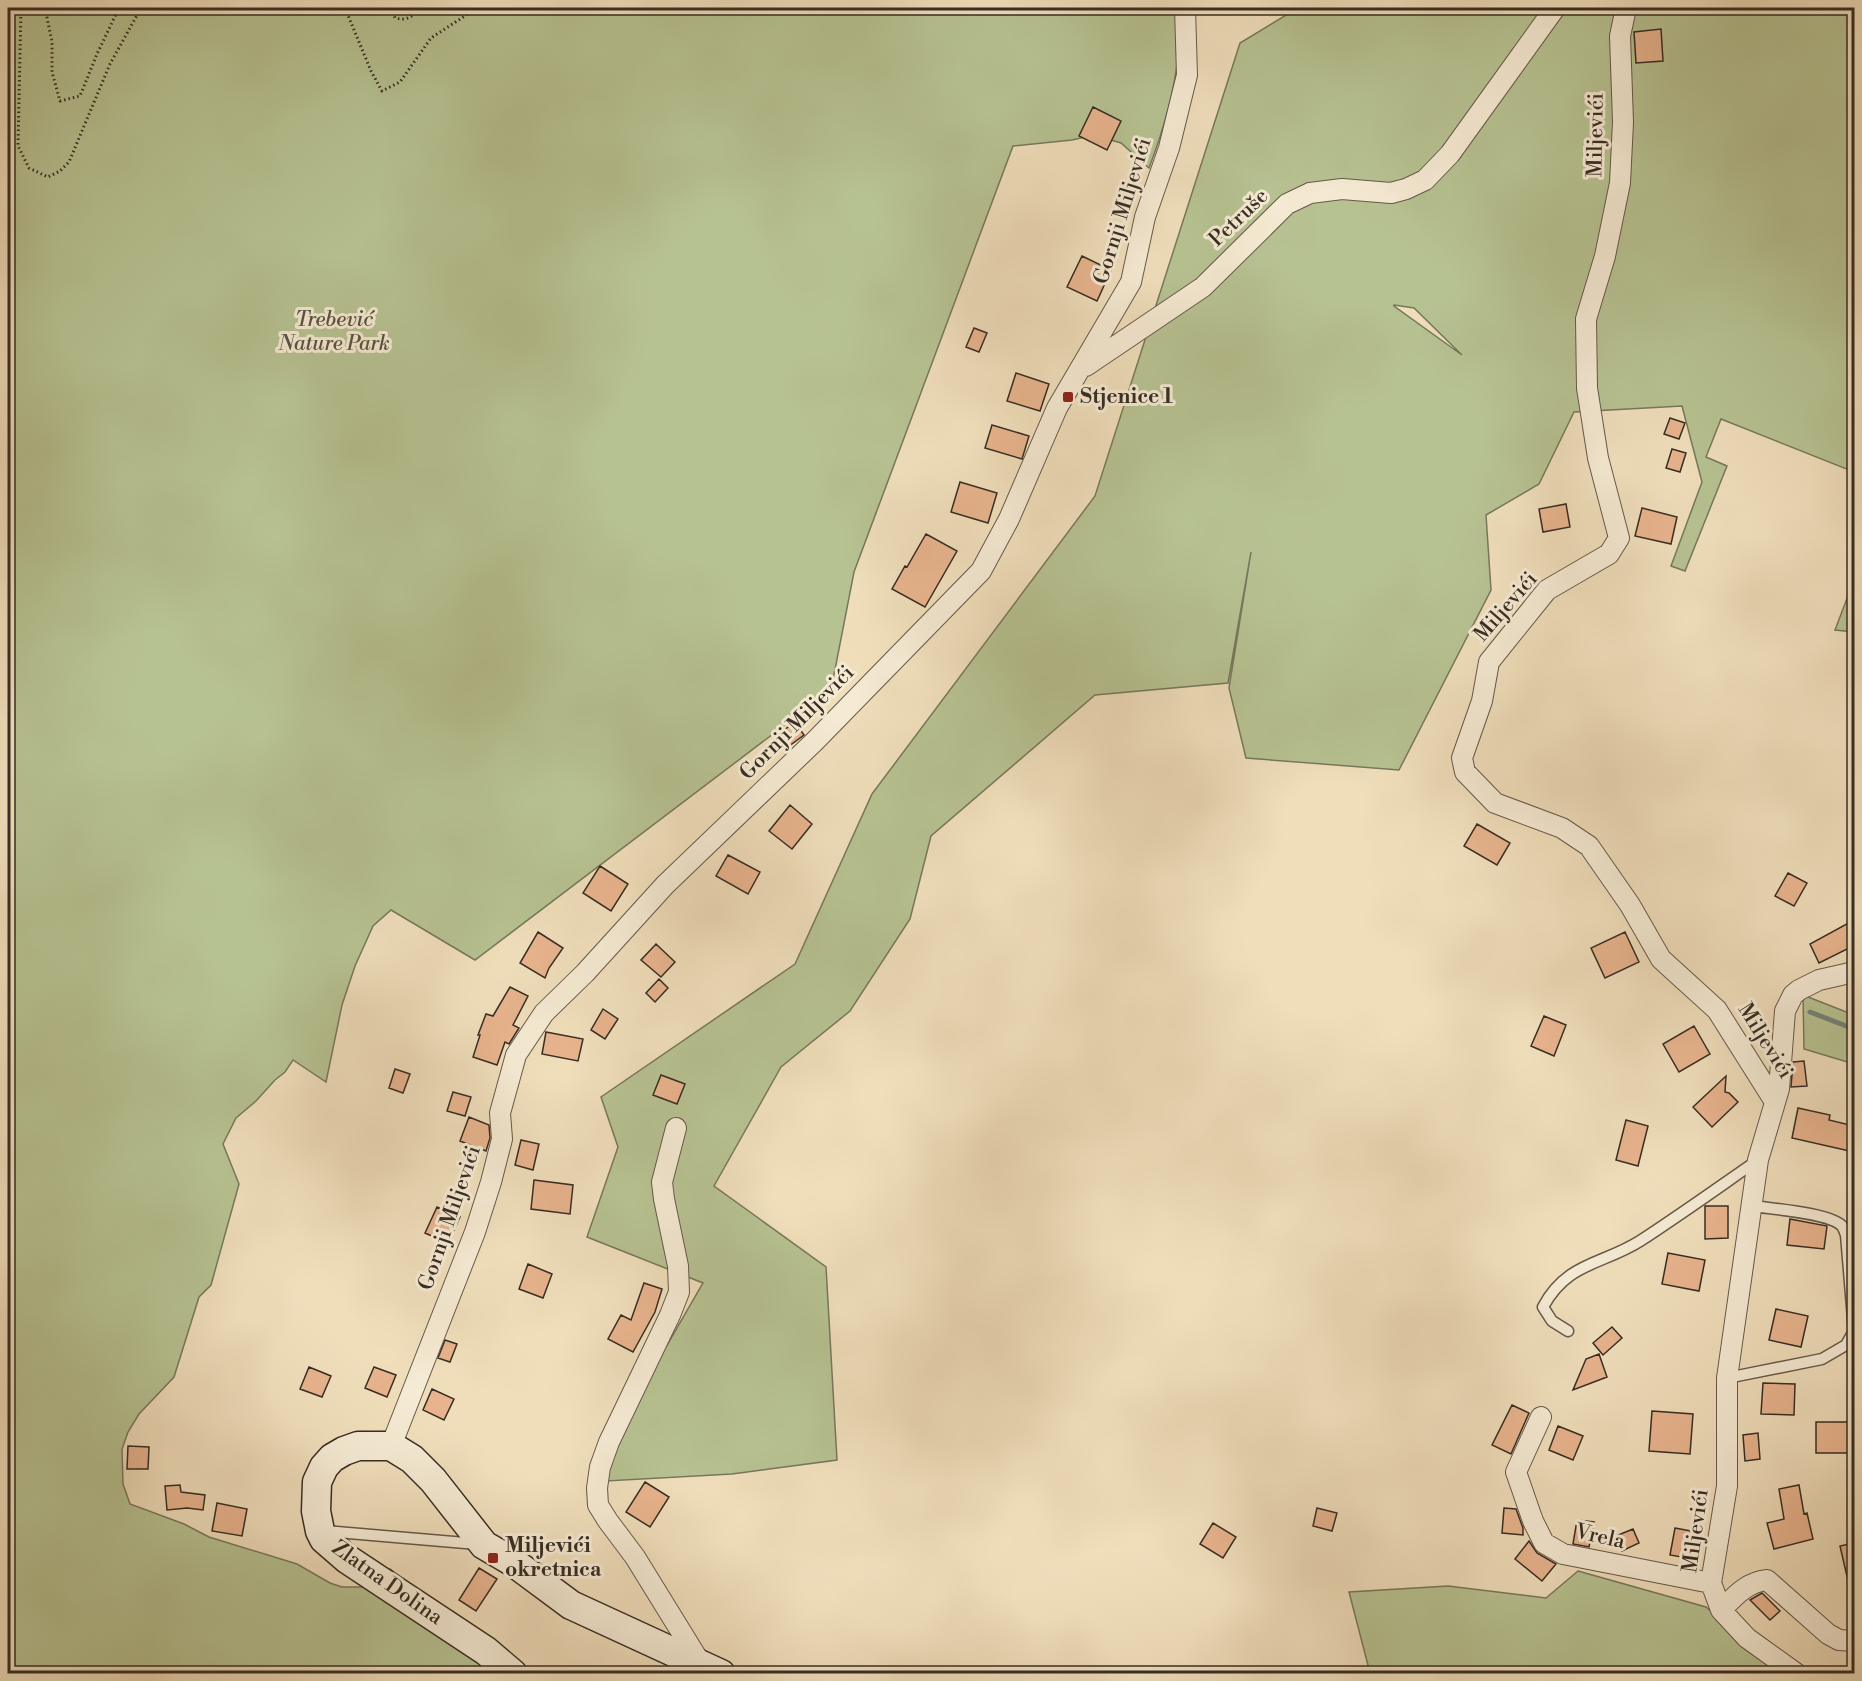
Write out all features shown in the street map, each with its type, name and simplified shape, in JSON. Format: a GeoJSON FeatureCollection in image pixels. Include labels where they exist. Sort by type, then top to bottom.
{"type":"FeatureCollection","features":[{"type":"Feature","properties":{"kind":"main road","name":"Zlatna Dolina"},"geometry":{"type":"LineString","coordinates":[[391,1446],[358,1446],[332,1458],[324,1467],[316,1482],[315,1501],[320,1531],[324,1539],[347,1559],[486,1651],[513,1674]]}},
{"type":"Feature","properties":{"kind":"main road"},"geometry":{"type":"LineString","coordinates":[[391,1446],[412,1459],[433,1480],[484,1545],[513,1562],[571,1605],[711,1669]]}},
{"type":"Feature","properties":{"kind":"street","name":"Gornji Miljevići"},"geometry":{"type":"LineString","coordinates":[[391,1446],[475,1232],[491,1182],[502,1139],[500,1113],[516,1055],[544,1013],[585,973],[665,885],[815,741],[981,571],[1009,519],[1057,408],[1131,282],[1145,217],[1168,148],[1186,75],[1185,8]]}},
{"type":"Feature","properties":{"kind":"street","name":"Petruše"},"geometry":{"type":"LineString","coordinates":[[1079,371],[1203,287],[1287,204],[1310,193],[1342,189],[1391,193],[1425,180],[1450,154],[1556,8]]}},
{"type":"Feature","properties":{"kind":"street","name":"Miljevići"},"geometry":{"type":"LineString","coordinates":[[1626,8],[1620,36],[1623,122],[1620,183],[1605,256],[1586,319],[1587,388],[1598,458],[1619,538],[1609,554],[1547,590],[1489,662],[1482,700],[1462,758],[1465,772],[1495,803],[1562,828],[1589,846],[1630,905],[1661,959],[1717,1010],[1775,1102]]}},
{"type":"Feature","properties":{"kind":"street","name":"Miljevići"},"geometry":{"type":"LineString","coordinates":[[1797,1674],[1747,1638],[1721,1610],[1711,1583],[1727,1486],[1726,1378],[1758,1160],[1782,1071],[1785,1011],[1793,995],[1799,990],[1819,980],[1854,972]]}},
{"type":"Feature","properties":{"kind":"street"},"geometry":{"type":"LineString","coordinates":[[676,1128],[662,1182],[678,1266],[679,1292],[609,1442],[600,1467],[597,1488],[598,1505],[711,1669]]}},
{"type":"Feature","properties":{"kind":"street","name":"Vrela"},"geometry":{"type":"LineString","coordinates":[[1541,1417],[1516,1472],[1533,1521],[1544,1543],[1563,1554],[1711,1583]]}},
{"type":"Feature","properties":{"kind":"street"},"geometry":{"type":"LineString","coordinates":[[1721,1610],[1739,1592],[1755,1581],[1767,1580],[1828,1634],[1839,1640],[1854,1641]]}},
{"type":"Feature","properties":{"kind":"lane"},"geometry":{"type":"LineString","coordinates":[[1568,1331],[1552,1321],[1543,1307],[1551,1293],[1563,1280],[1637,1242],[1758,1160]]}},
{"type":"Feature","properties":{"kind":"lane"},"geometry":{"type":"LineString","coordinates":[[1726,1378],[1822,1359],[1846,1345],[1854,1331],[1846,1235],[1842,1226],[1817,1215],[1753,1206]]}},
{"type":"Feature","properties":{"kind":"lane"},"geometry":{"type":"LineString","coordinates":[[320,1531],[484,1545]]}},
{"type":"Feature","properties":{"kind":"path"},"geometry":{"type":"LineString","coordinates":[[21,8],[18,146],[29,168],[48,177],[60,171],[69,162],[110,64],[141,8]]}},
{"type":"Feature","properties":{"kind":"path"},"geometry":{"type":"LineString","coordinates":[[45,8],[52,42],[52,72],[60,101],[80,96],[119,8]]}},
{"type":"Feature","properties":{"kind":"path"},"geometry":{"type":"LineString","coordinates":[[345,8],[371,71],[382,91],[400,82],[431,38],[475,8]]}},
{"type":"Feature","properties":{"kind":"path"},"geometry":{"type":"LineString","coordinates":[[391,8],[395,18],[402,19],[409,18],[418,8]]}},
{"type":"Feature","properties":{"kind":"green space","name":"Trebević Nature Park"},"geometry":{"type":"Polygon","coordinates":[[[8,8],[1175,8],[1178,48],[1174,83],[1164,126],[1149,168],[1121,143],[1094,135],[1072,140],[1013,146],[854,572],[831,690],[475,960],[391,910],[373,926],[355,966],[342,1005],[326,1082],[293,1060],[285,1072],[236,1118],[223,1144],[239,1184],[211,1285],[199,1297],[174,1377],[139,1414],[128,1432],[122,1449],[123,1484],[130,1504],[184,1524],[209,1537],[297,1564],[330,1583],[342,1587],[372,1587],[390,1569],[520,1673],[8,1674],[8,8]]]}},
{"type":"Feature","properties":{"kind":"green space"},"geometry":{"type":"Polygon","coordinates":[[[1291,8],[1854,8],[1854,472],[1721,419],[1706,457],[1727,466],[1685,571],[1671,566],[1702,482],[1682,406],[1574,412],[1539,484],[1486,515],[1491,590],[1399,770],[1246,758],[1229,688],[1251,552],[1228,683],[1095,695],[931,836],[910,919],[850,1011],[781,1067],[714,1186],[826,1267],[837,1460],[732,1474],[588,1482],[703,1283],[587,1237],[618,1147],[601,1097],[795,964],[872,794],[1095,496],[1240,43],[1288,14],[1291,8]],[[1394,305],[1462,355],[1414,308],[1394,305]]]}},
{"type":"Feature","properties":{"kind":"green space"},"geometry":{"type":"Polygon","coordinates":[[[1854,580],[1854,632],[1835,630],[1854,580]]]}},
{"type":"Feature","properties":{"kind":"green space"},"geometry":{"type":"Polygon","coordinates":[[[1803,995],[1854,1015],[1854,1064],[1804,1049],[1803,995]]]}},
{"type":"Feature","properties":{"kind":"green space"},"geometry":{"type":"Polygon","coordinates":[[[1578,1571],[1706,1607],[1783,1673],[1370,1673],[1349,1592],[1448,1586],[1546,1598],[1578,1571]]]}},
{"type":"Feature","properties":{"kind":"building"},"geometry":{"type":"Polygon","coordinates":[[[1661,29],[1663,61],[1636,63],[1634,32],[1661,29]]]}},
{"type":"Feature","properties":{"kind":"building"},"geometry":{"type":"Polygon","coordinates":[[[1093,107],[1121,121],[1107,150],[1079,136],[1093,107]]]}},
{"type":"Feature","properties":{"kind":"building"},"geometry":{"type":"Polygon","coordinates":[[[1082,256],[1111,270],[1097,301],[1067,287],[1082,256]]]}},
{"type":"Feature","properties":{"kind":"building"},"geometry":{"type":"Polygon","coordinates":[[[974,328],[987,333],[979,352],[966,347],[974,328]]]}},
{"type":"Feature","properties":{"kind":"building"},"geometry":{"type":"Polygon","coordinates":[[[1016,373],[1049,384],[1040,411],[1007,401],[1016,373]]]}},
{"type":"Feature","properties":{"kind":"building"},"geometry":{"type":"Polygon","coordinates":[[[1670,418],[1685,423],[1679,439],[1664,434],[1670,418]]]}},
{"type":"Feature","properties":{"kind":"building"},"geometry":{"type":"Polygon","coordinates":[[[992,425],[1029,436],[1022,459],[985,448],[992,425]]]}},
{"type":"Feature","properties":{"kind":"building"},"geometry":{"type":"Polygon","coordinates":[[[1672,449],[1686,453],[1680,472],[1666,468],[1672,449]]]}},
{"type":"Feature","properties":{"kind":"building"},"geometry":{"type":"Polygon","coordinates":[[[960,482],[997,493],[988,523],[951,512],[960,482]]]}},
{"type":"Feature","properties":{"kind":"building"},"geometry":{"type":"Polygon","coordinates":[[[1566,504],[1570,527],[1543,532],[1539,509],[1566,504]]]}},
{"type":"Feature","properties":{"kind":"building"},"geometry":{"type":"Polygon","coordinates":[[[1642,508],[1677,517],[1671,544],[1635,536],[1642,508]]]}},
{"type":"Feature","properties":{"kind":"building"},"geometry":{"type":"Polygon","coordinates":[[[926,534],[957,551],[925,607],[892,589],[926,534]]]}},
{"type":"Feature","properties":{"kind":"building"},"geometry":{"type":"Polygon","coordinates":[[[795,722],[804,735],[785,749],[776,736],[795,722]]]}},
{"type":"Feature","properties":{"kind":"building"},"geometry":{"type":"Polygon","coordinates":[[[790,805],[812,824],[792,849],[769,831],[790,805]]]}},
{"type":"Feature","properties":{"kind":"building"},"geometry":{"type":"Polygon","coordinates":[[[1477,824],[1510,843],[1497,865],[1464,846],[1477,824]]]}},
{"type":"Feature","properties":{"kind":"building"},"geometry":{"type":"Polygon","coordinates":[[[728,855],[760,872],[748,894],[716,876],[728,855]]]}},
{"type":"Feature","properties":{"kind":"building"},"geometry":{"type":"Polygon","coordinates":[[[600,866],[628,884],[611,911],[583,893],[600,866]]]}},
{"type":"Feature","properties":{"kind":"building"},"geometry":{"type":"Polygon","coordinates":[[[1788,873],[1807,883],[1794,906],[1775,896],[1788,873]]]}},
{"type":"Feature","properties":{"kind":"building"},"geometry":{"type":"Polygon","coordinates":[[[1854,920],[1854,960],[1849,948],[1819,963],[1810,944],[1854,920]]]}},
{"type":"Feature","properties":{"kind":"building"},"geometry":{"type":"Polygon","coordinates":[[[538,932],[563,948],[545,978],[520,963],[538,932]]]}},
{"type":"Feature","properties":{"kind":"building"},"geometry":{"type":"Polygon","coordinates":[[[1625,932],[1639,962],[1605,978],[1591,948],[1625,932]]]}},
{"type":"Feature","properties":{"kind":"building"},"geometry":{"type":"Polygon","coordinates":[[[656,944],[675,962],[661,977],[641,960],[656,944]]]}},
{"type":"Feature","properties":{"kind":"building"},"geometry":{"type":"Polygon","coordinates":[[[659,979],[668,988],[655,1002],[646,993],[659,979]]]}},
{"type":"Feature","properties":{"kind":"building"},"geometry":{"type":"Polygon","coordinates":[[[510,987],[528,996],[513,1025],[519,1028],[509,1044],[505,1042],[497,1065],[473,1057],[486,1014],[493,1016],[510,987]]]}},
{"type":"Feature","properties":{"kind":"building"},"geometry":{"type":"Polygon","coordinates":[[[603,1009],[618,1019],[605,1039],[591,1030],[603,1009]]]}},
{"type":"Feature","properties":{"kind":"building"},"geometry":{"type":"Polygon","coordinates":[[[1544,1016],[1566,1025],[1554,1056],[1531,1046],[1544,1016]]]}},
{"type":"Feature","properties":{"kind":"building"},"geometry":{"type":"Polygon","coordinates":[[[1694,1026],[1710,1054],[1679,1072],[1663,1044],[1694,1026]]]}},
{"type":"Feature","properties":{"kind":"building"},"geometry":{"type":"Polygon","coordinates":[[[546,1032],[583,1039],[578,1061],[542,1054],[546,1032]]]}},
{"type":"Feature","properties":{"kind":"building"},"geometry":{"type":"Polygon","coordinates":[[[1804,1061],[1807,1086],[1791,1087],[1793,1062],[1804,1061]]]}},
{"type":"Feature","properties":{"kind":"building"},"geometry":{"type":"Polygon","coordinates":[[[395,1069],[410,1074],[403,1093],[389,1088],[395,1069]]]}},
{"type":"Feature","properties":{"kind":"building"},"geometry":{"type":"Polygon","coordinates":[[[661,1075],[685,1084],[677,1104],[653,1095],[661,1075]]]}},
{"type":"Feature","properties":{"kind":"building"},"geometry":{"type":"Polygon","coordinates":[[[1726,1076],[1725,1092],[1738,1102],[1712,1127],[1693,1107],[1726,1076]]]}},
{"type":"Feature","properties":{"kind":"building"},"geometry":{"type":"Polygon","coordinates":[[[453,1092],[471,1097],[465,1116],[447,1111],[453,1092]]]}},
{"type":"Feature","properties":{"kind":"building"},"geometry":{"type":"Polygon","coordinates":[[[1798,1108],[1830,1115],[1829,1120],[1854,1126],[1854,1152],[1792,1138],[1798,1108]]]}},
{"type":"Feature","properties":{"kind":"building"},"geometry":{"type":"Polygon","coordinates":[[[469,1117],[489,1125],[490,1138],[486,1151],[460,1141],[469,1117]]]}},
{"type":"Feature","properties":{"kind":"building"},"geometry":{"type":"Polygon","coordinates":[[[1626,1120],[1648,1126],[1638,1166],[1616,1160],[1626,1120]]]}},
{"type":"Feature","properties":{"kind":"building"},"geometry":{"type":"Polygon","coordinates":[[[521,1140],[539,1144],[533,1170],[515,1165],[521,1140]]]}},
{"type":"Feature","properties":{"kind":"building"},"geometry":{"type":"Polygon","coordinates":[[[534,1180],[573,1185],[570,1214],[531,1209],[534,1180]]]}},
{"type":"Feature","properties":{"kind":"building"},"geometry":{"type":"Polygon","coordinates":[[[1705,1206],[1728,1206],[1728,1238],[1705,1239],[1705,1206]]]}},
{"type":"Feature","properties":{"kind":"building"},"geometry":{"type":"Polygon","coordinates":[[[437,1207],[460,1217],[448,1243],[425,1233],[437,1207]]]}},
{"type":"Feature","properties":{"kind":"building"},"geometry":{"type":"Polygon","coordinates":[[[1790,1219],[1827,1226],[1824,1249],[1787,1245],[1790,1219]]]}},
{"type":"Feature","properties":{"kind":"building"},"geometry":{"type":"Polygon","coordinates":[[[1668,1253],[1705,1260],[1699,1291],[1662,1284],[1668,1253]]]}},
{"type":"Feature","properties":{"kind":"building"},"geometry":{"type":"Polygon","coordinates":[[[528,1264],[552,1274],[543,1298],[519,1289],[528,1264]]]}},
{"type":"Feature","properties":{"kind":"building"},"geometry":{"type":"Polygon","coordinates":[[[644,1283],[662,1289],[655,1312],[633,1352],[608,1339],[621,1315],[631,1320],[644,1283]]]}},
{"type":"Feature","properties":{"kind":"building"},"geometry":{"type":"Polygon","coordinates":[[[1776,1309],[1808,1316],[1801,1347],[1769,1340],[1776,1309]]]}},
{"type":"Feature","properties":{"kind":"building"},"geometry":{"type":"Polygon","coordinates":[[[1612,1327],[1622,1338],[1603,1355],[1593,1343],[1612,1327]]]}},
{"type":"Feature","properties":{"kind":"building"},"geometry":{"type":"Polygon","coordinates":[[[445,1340],[457,1344],[450,1362],[438,1358],[445,1340]]]}},
{"type":"Feature","properties":{"kind":"building"},"geometry":{"type":"Polygon","coordinates":[[[1599,1354],[1607,1377],[1573,1390],[1586,1359],[1599,1354]]]}},
{"type":"Feature","properties":{"kind":"building"},"geometry":{"type":"Polygon","coordinates":[[[309,1367],[331,1376],[322,1397],[300,1389],[309,1367]]]}},
{"type":"Feature","properties":{"kind":"building"},"geometry":{"type":"Polygon","coordinates":[[[374,1367],[396,1375],[387,1397],[365,1388],[374,1367]]]}},
{"type":"Feature","properties":{"kind":"building"},"geometry":{"type":"Polygon","coordinates":[[[1763,1383],[1795,1384],[1794,1415],[1761,1414],[1763,1383]]]}},
{"type":"Feature","properties":{"kind":"building"},"geometry":{"type":"Polygon","coordinates":[[[432,1389],[454,1399],[444,1420],[423,1410],[432,1389]]]}},
{"type":"Feature","properties":{"kind":"building"},"geometry":{"type":"Polygon","coordinates":[[[1512,1405],[1529,1413],[1511,1454],[1492,1445],[1512,1405]]]}},
{"type":"Feature","properties":{"kind":"building"},"geometry":{"type":"Polygon","coordinates":[[[1652,1411],[1693,1414],[1690,1454],[1649,1451],[1652,1411]]]}},
{"type":"Feature","properties":{"kind":"building"},"geometry":{"type":"Polygon","coordinates":[[[1816,1422],[1848,1422],[1848,1453],[1816,1453],[1816,1422]]]}},
{"type":"Feature","properties":{"kind":"building"},"geometry":{"type":"Polygon","coordinates":[[[1558,1426],[1583,1436],[1573,1460],[1549,1450],[1558,1426]]]}},
{"type":"Feature","properties":{"kind":"building"},"geometry":{"type":"Polygon","coordinates":[[[1758,1433],[1760,1459],[1745,1461],[1743,1435],[1758,1433]]]}},
{"type":"Feature","properties":{"kind":"building"},"geometry":{"type":"Polygon","coordinates":[[[128,1446],[149,1447],[148,1469],[127,1469],[128,1446]]]}},
{"type":"Feature","properties":{"kind":"building"},"geometry":{"type":"Polygon","coordinates":[[[645,1482],[669,1497],[650,1527],[626,1512],[645,1482]]]}},
{"type":"Feature","properties":{"kind":"building"},"geometry":{"type":"Polygon","coordinates":[[[180,1485],[181,1492],[205,1495],[203,1510],[187,1508],[167,1510],[165,1486],[180,1485]]]}},
{"type":"Feature","properties":{"kind":"building"},"geometry":{"type":"Polygon","coordinates":[[[1799,1485],[1804,1514],[1807,1513],[1813,1539],[1774,1549],[1767,1523],[1784,1519],[1779,1489],[1799,1485]]]}},
{"type":"Feature","properties":{"kind":"building"},"geometry":{"type":"Polygon","coordinates":[[[217,1503],[247,1509],[242,1536],[212,1531],[217,1503]]]}},
{"type":"Feature","properties":{"kind":"building"},"geometry":{"type":"Polygon","coordinates":[[[1317,1508],[1337,1513],[1332,1531],[1313,1526],[1317,1508]]]}},
{"type":"Feature","properties":{"kind":"building"},"geometry":{"type":"Polygon","coordinates":[[[1504,1508],[1516,1509],[1523,1528],[1523,1535],[1502,1533],[1504,1508]]]}},
{"type":"Feature","properties":{"kind":"building"},"geometry":{"type":"Polygon","coordinates":[[[1577,1520],[1594,1522],[1589,1547],[1573,1544],[1577,1520]]]}},
{"type":"Feature","properties":{"kind":"building"},"geometry":{"type":"Polygon","coordinates":[[[1213,1523],[1236,1537],[1223,1558],[1200,1544],[1213,1523]]]}},
{"type":"Feature","properties":{"kind":"building"},"geometry":{"type":"Polygon","coordinates":[[[1675,1528],[1702,1533],[1698,1560],[1670,1555],[1675,1528]]]}},
{"type":"Feature","properties":{"kind":"building"},"geometry":{"type":"Polygon","coordinates":[[[1633,1529],[1639,1543],[1622,1551],[1616,1536],[1633,1529]]]}},
{"type":"Feature","properties":{"kind":"building"},"geometry":{"type":"Polygon","coordinates":[[[1529,1541],[1537,1553],[1556,1564],[1542,1581],[1515,1559],[1529,1541]]]}},
{"type":"Feature","properties":{"kind":"building"},"geometry":{"type":"Polygon","coordinates":[[[1854,1543],[1854,1584],[1849,1585],[1840,1546],[1854,1543]]]}},
{"type":"Feature","properties":{"kind":"building"},"geometry":{"type":"Polygon","coordinates":[[[479,1568],[497,1579],[476,1611],[459,1600],[479,1568]]]}},
{"type":"Feature","properties":{"kind":"building"},"geometry":{"type":"Polygon","coordinates":[[[1762,1593],[1780,1611],[1770,1620],[1750,1600],[1762,1593]]]}},
{"type":"Feature","properties":{"kind":"waterway"},"geometry":{"type":"LineString","coordinates":[[1810,1012],[1854,1029]]}},
{"type":"Feature","properties":{"kind":"place","name":"Stjenice 1"},"geometry":{"type":"Point","coordinates":[1068,397]}},
{"type":"Feature","properties":{"kind":"place","name":"Miljevići okretnica"},"geometry":{"type":"Point","coordinates":[493,1558]}}]}
